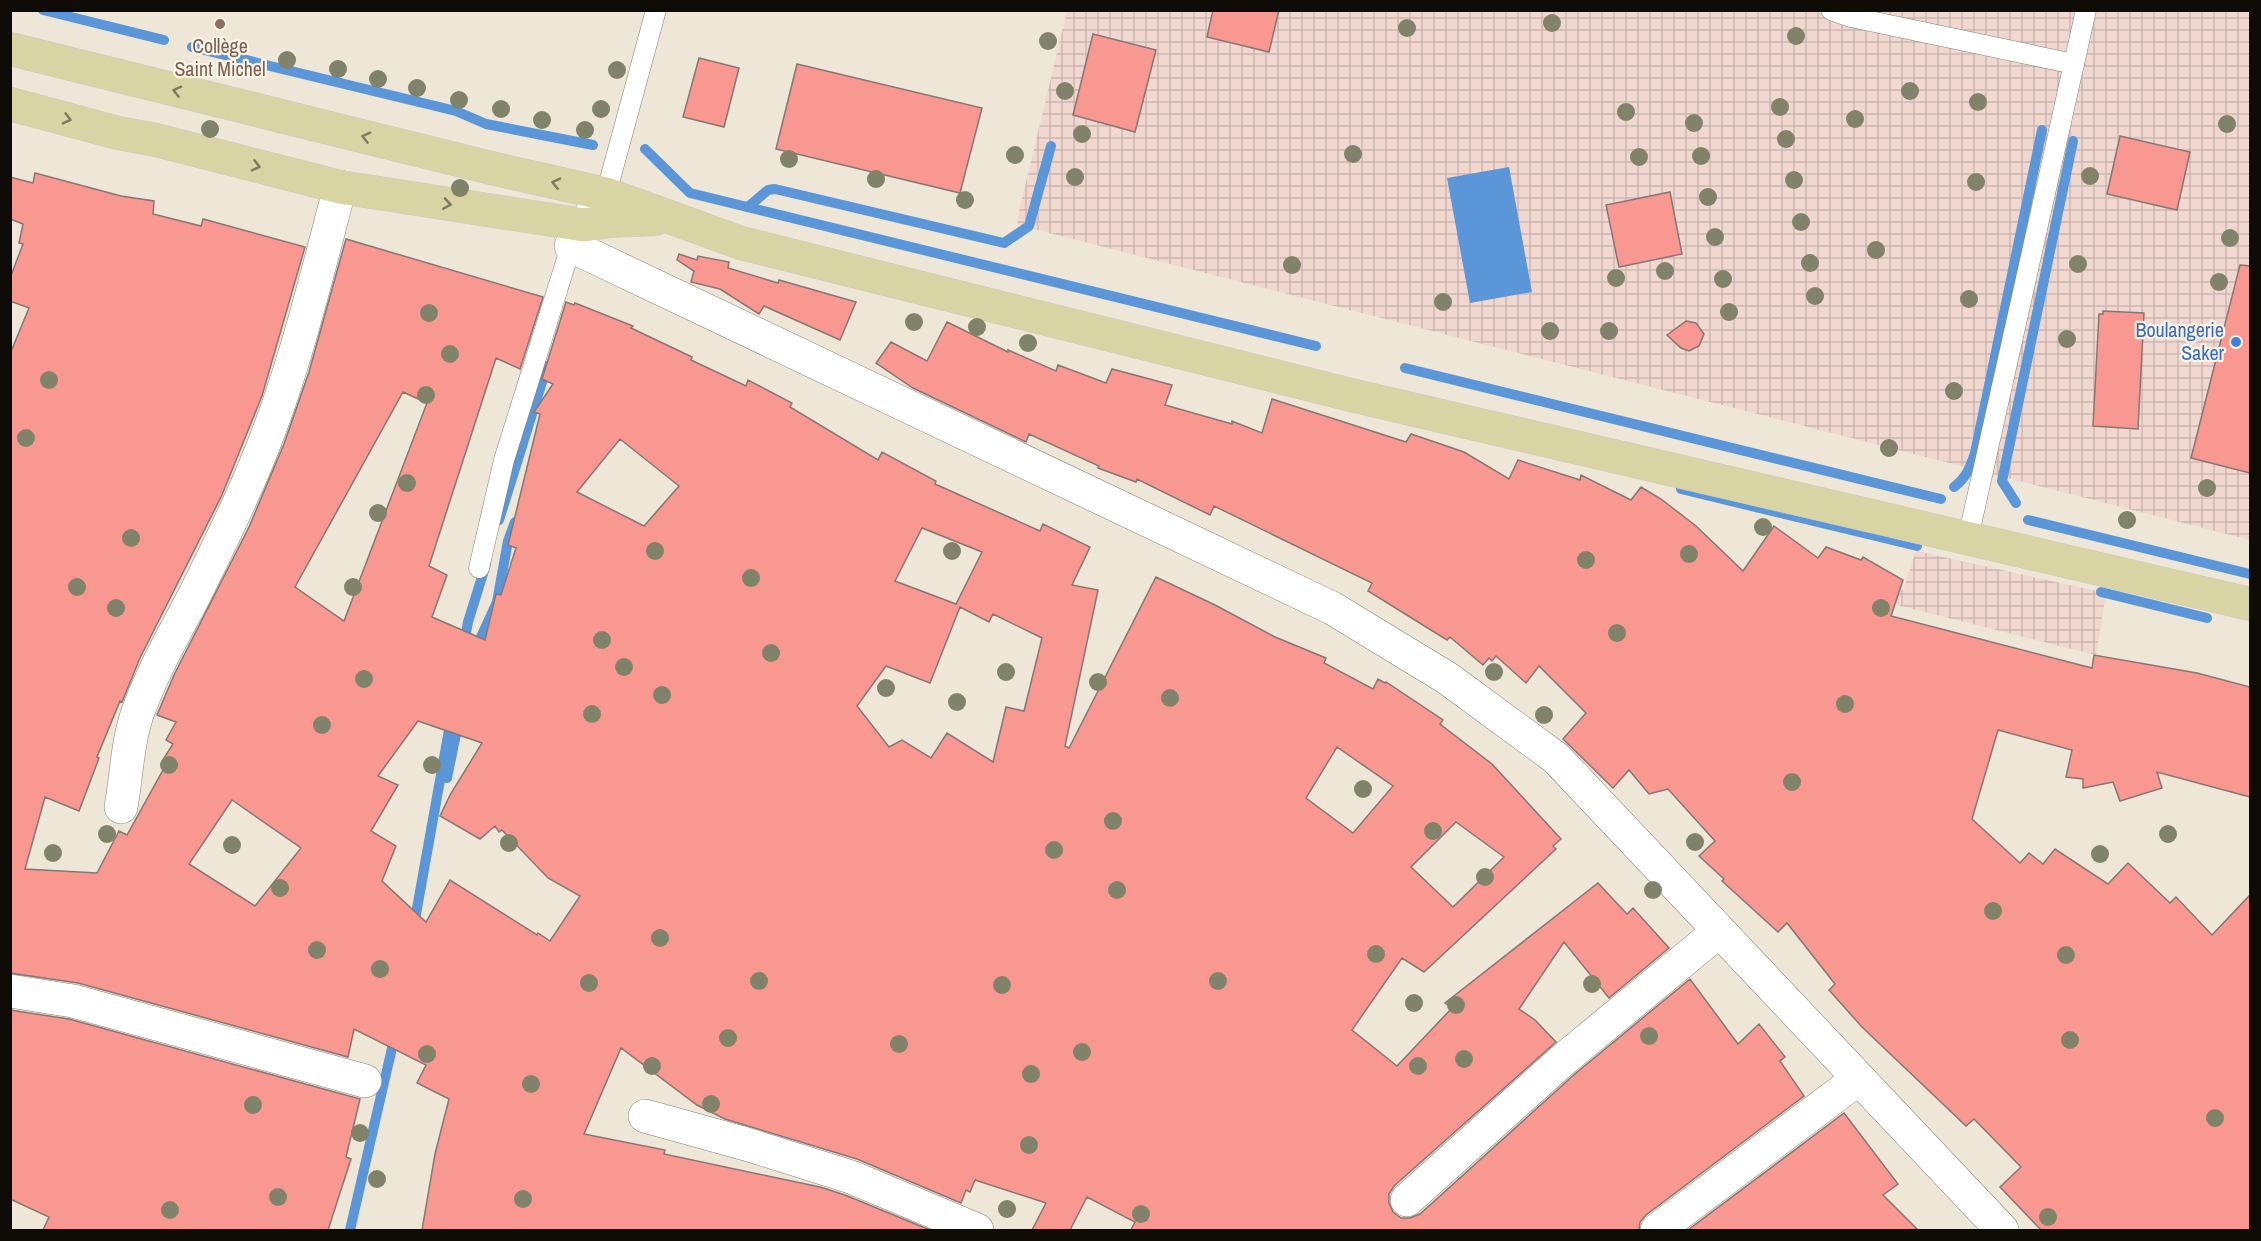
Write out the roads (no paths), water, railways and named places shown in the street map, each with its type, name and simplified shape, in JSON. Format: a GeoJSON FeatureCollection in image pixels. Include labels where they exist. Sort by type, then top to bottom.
{"type":"FeatureCollection","features":[{"type":"Feature","properties":{"kind":"main road"},"geometry":{"type":"LineString","coordinates":[[10,49],[491,168],[606,194],[741,243],[1355,396],[2250,604]]}},
{"type":"Feature","properties":{"kind":"main road"},"geometry":{"type":"LineString","coordinates":[[10,104],[340,188],[577,235],[609,221],[672,218]]}},
{"type":"Feature","properties":{"kind":"street"},"geometry":{"type":"LineString","coordinates":[[121,807],[129,744],[139,710],[158,666],[219,545],[254,469],[276,411],[292,359],[340,188]]}},
{"type":"Feature","properties":{"kind":"street"},"geometry":{"type":"LineString","coordinates":[[606,194],[577,235],[1332,608],[1447,678],[1556,758],[2002,1230]]}},
{"type":"Feature","properties":{"kind":"street"},"geometry":{"type":"LineString","coordinates":[[1407,1200],[1564,1059],[1719,931]]}},
{"type":"Feature","properties":{"kind":"street"},"geometry":{"type":"LineString","coordinates":[[10,991],[73,1000],[365,1081]]}},
{"type":"Feature","properties":{"kind":"street"},"geometry":{"type":"LineString","coordinates":[[1657,1230],[1858,1078]]}},
{"type":"Feature","properties":{"kind":"street"},"geometry":{"type":"LineString","coordinates":[[645,1116],[746,1144],[851,1177],[976,1230]]}},
{"type":"Feature","properties":{"kind":"lane"},"geometry":{"type":"LineString","coordinates":[[606,194],[656,10]]}},
{"type":"Feature","properties":{"kind":"lane"},"geometry":{"type":"LineString","coordinates":[[1830,10],[1851,17],[2074,64]]}},
{"type":"Feature","properties":{"kind":"lane"},"geometry":{"type":"LineString","coordinates":[[1968,538],[2086,10]]}},
{"type":"Feature","properties":{"kind":"lane"},"geometry":{"type":"LineString","coordinates":[[480,568],[504,460],[577,235]]}},
{"type":"Feature","properties":{"kind":"water"},"geometry":{"type":"Polygon","coordinates":[[[1509,167],[1532,292],[1470,303],[1447,178],[1509,167]]]}},
{"type":"Feature","properties":{"kind":"waterway"},"geometry":{"type":"LineString","coordinates":[[43,10],[164,40]]}},
{"type":"Feature","properties":{"kind":"waterway"},"geometry":{"type":"LineString","coordinates":[[192,47],[456,111],[486,124],[593,145]]}},
{"type":"Feature","properties":{"kind":"waterway"},"geometry":{"type":"LineString","coordinates":[[1954,487],[1967,472],[1975,453],[2042,130]]}},
{"type":"Feature","properties":{"kind":"waterway"},"geometry":{"type":"LineString","coordinates":[[2016,503],[2002,481],[2073,141]]}},
{"type":"Feature","properties":{"kind":"waterway"},"geometry":{"type":"LineString","coordinates":[[748,207],[768,190],[775,189],[1004,243],[1029,226],[1051,146]]}},
{"type":"Feature","properties":{"kind":"waterway"},"geometry":{"type":"LineString","coordinates":[[645,149],[690,193],[1316,346]]}},
{"type":"Feature","properties":{"kind":"waterway"},"geometry":{"type":"LineString","coordinates":[[499,520],[547,366]]}},
{"type":"Feature","properties":{"kind":"waterway"},"geometry":{"type":"LineString","coordinates":[[1405,368],[1941,499]]}},
{"type":"Feature","properties":{"kind":"waterway"},"geometry":{"type":"LineString","coordinates":[[1681,489],[1917,546]]}},
{"type":"Feature","properties":{"kind":"waterway"},"geometry":{"type":"LineString","coordinates":[[2028,520],[2250,574]]}},
{"type":"Feature","properties":{"kind":"waterway"},"geometry":{"type":"LineString","coordinates":[[475,650],[497,602],[508,541],[515,522]]}},
{"type":"Feature","properties":{"kind":"waterway"},"geometry":{"type":"LineString","coordinates":[[464,644],[468,622],[486,564]]}},
{"type":"Feature","properties":{"kind":"waterway"},"geometry":{"type":"LineString","coordinates":[[2101,592],[2207,618]]}},
{"type":"Feature","properties":{"kind":"waterway"},"geometry":{"type":"LineString","coordinates":[[414,925],[451,719]]}},
{"type":"Feature","properties":{"kind":"waterway"},"geometry":{"type":"LineString","coordinates":[[447,778],[459,720]]}},
{"type":"Feature","properties":{"kind":"waterway"},"geometry":{"type":"LineString","coordinates":[[350,1230],[395,1035]]}},
{"type":"Feature","properties":{"kind":"place","name":"Collège Saint Michel"},"geometry":{"type":"Point","coordinates":[220,24]}},
{"type":"Feature","properties":{"kind":"place","name":"Boulangerie Saker"},"geometry":{"type":"Point","coordinates":[2236,342]}}]}
